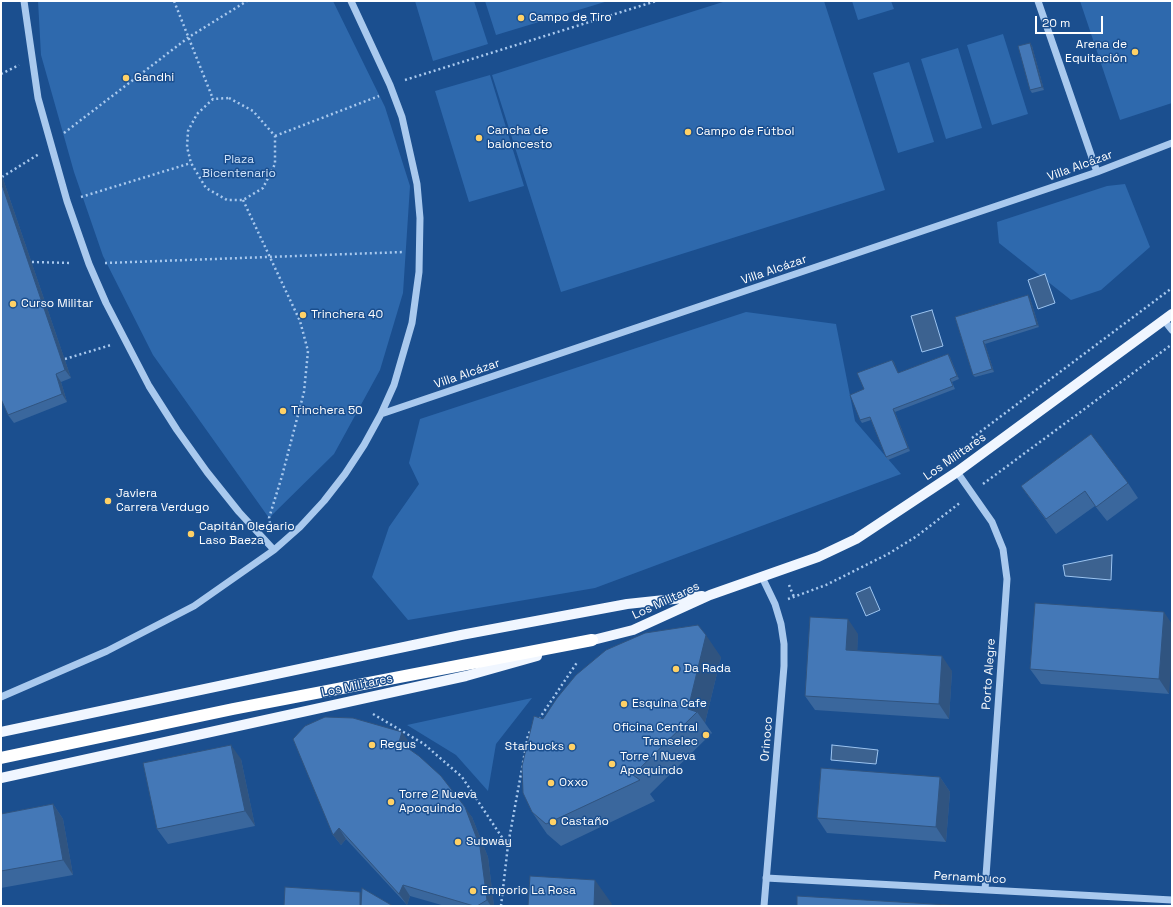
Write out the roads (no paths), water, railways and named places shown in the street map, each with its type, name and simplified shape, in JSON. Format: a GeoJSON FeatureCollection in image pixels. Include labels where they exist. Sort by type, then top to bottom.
{"type":"FeatureCollection","features":[{"type":"Feature","properties":{"kind":"highway"},"geometry":{"type":"LineString","coordinates":[[1,758],[233,709],[592,640]]}},
{"type":"Feature","properties":{"kind":"main road","name":"Los Militares"},"geometry":{"type":"LineString","coordinates":[[1,778],[466,676],[592,640],[634,630],[710,595],[783,570],[856,539],[958,472],[1168,317]]}},
{"type":"Feature","properties":{"kind":"main road","name":"Los Militares"},"geometry":{"type":"LineString","coordinates":[[1,732],[461,635],[627,604],[710,595]]}},
{"type":"Feature","properties":{"kind":"street"},"geometry":{"type":"LineString","coordinates":[[24,1],[38,98],[67,201],[89,264],[124,341],[149,386],[202,466],[239,512],[274,550]]}},
{"type":"Feature","properties":{"kind":"street"},"geometry":{"type":"LineString","coordinates":[[1,697],[107,651],[194,606],[274,550],[300,527],[324,501],[345,474],[364,445],[381,414],[394,385],[412,323],[417,291],[420,252],[420,218],[417,184],[402,117],[390,85],[351,1]]}},
{"type":"Feature","properties":{"kind":"street"},"geometry":{"type":"LineString","coordinates":[[1038,1],[1097,172]]}},
{"type":"Feature","properties":{"kind":"street","name":"Villa Alcázar"},"geometry":{"type":"LineString","coordinates":[[381,414],[1097,172],[1172,143]]}},
{"type":"Feature","properties":{"kind":"street"},"geometry":{"type":"LineString","coordinates":[[1168,317],[1172,330]]}},
{"type":"Feature","properties":{"kind":"street","name":"Porto Alegre"},"geometry":{"type":"LineString","coordinates":[[958,472],[992,522],[1003,549],[1007,579],[985,890]]}},
{"type":"Feature","properties":{"kind":"street","name":"Orinoco"},"geometry":{"type":"LineString","coordinates":[[762,577],[775,604],[781,624],[784,644],[784,666],[764,906]]}},
{"type":"Feature","properties":{"kind":"street","name":"Pernambuco"},"geometry":{"type":"LineString","coordinates":[[766,878],[1172,900]]}},
{"type":"Feature","properties":{"kind":"place","name":"Campo de Tiro"},"geometry":{"type":"Point","coordinates":[521,18]}},
{"type":"Feature","properties":{"kind":"place","name":"Arena de Equitación"},"geometry":{"type":"Point","coordinates":[1135,52]}},
{"type":"Feature","properties":{"kind":"place","name":"Gandhi"},"geometry":{"type":"Point","coordinates":[126,78]}},
{"type":"Feature","properties":{"kind":"place","name":"Campo de Fútbol"},"geometry":{"type":"Point","coordinates":[688,132]}},
{"type":"Feature","properties":{"kind":"place","name":"Cancha de baloncesto"},"geometry":{"type":"Point","coordinates":[479,138]}},
{"type":"Feature","properties":{"kind":"place","name":"Curso Militar"},"geometry":{"type":"Point","coordinates":[13,304]}},
{"type":"Feature","properties":{"kind":"place","name":"Trinchera 40"},"geometry":{"type":"Point","coordinates":[303,315]}},
{"type":"Feature","properties":{"kind":"place","name":"Trinchera 50"},"geometry":{"type":"Point","coordinates":[283,411]}},
{"type":"Feature","properties":{"kind":"place","name":"Javiera Carrera Verdugo"},"geometry":{"type":"Point","coordinates":[108,501]}},
{"type":"Feature","properties":{"kind":"place","name":"Capitán Olegario Laso Baeza"},"geometry":{"type":"Point","coordinates":[191,534]}},
{"type":"Feature","properties":{"kind":"place","name":"Da Rada"},"geometry":{"type":"Point","coordinates":[676,669]}},
{"type":"Feature","properties":{"kind":"place","name":"Esquina Cafe"},"geometry":{"type":"Point","coordinates":[624,704]}},
{"type":"Feature","properties":{"kind":"place","name":"Oficina Central Transelec"},"geometry":{"type":"Point","coordinates":[706,735]}},
{"type":"Feature","properties":{"kind":"place","name":"Regus"},"geometry":{"type":"Point","coordinates":[372,745]}},
{"type":"Feature","properties":{"kind":"place","name":"Starbucks"},"geometry":{"type":"Point","coordinates":[572,747]}},
{"type":"Feature","properties":{"kind":"place","name":"Torre 1 Nueva Apoquindo"},"geometry":{"type":"Point","coordinates":[612,764]}},
{"type":"Feature","properties":{"kind":"place","name":"Oxxo"},"geometry":{"type":"Point","coordinates":[551,783]}},
{"type":"Feature","properties":{"kind":"place","name":"Torre 2 Nueva Apoquindo"},"geometry":{"type":"Point","coordinates":[391,802]}},
{"type":"Feature","properties":{"kind":"place","name":"Castaño"},"geometry":{"type":"Point","coordinates":[553,822]}},
{"type":"Feature","properties":{"kind":"place","name":"Subway"},"geometry":{"type":"Point","coordinates":[458,842]}},
{"type":"Feature","properties":{"kind":"place","name":"Emporio La Rosa"},"geometry":{"type":"Point","coordinates":[473,891]}},
{"type":"Feature","properties":{"kind":"park label","name":"Plaza Bicentenario"},"geometry":{"type":"Point","coordinates":[239,167]}}]}
